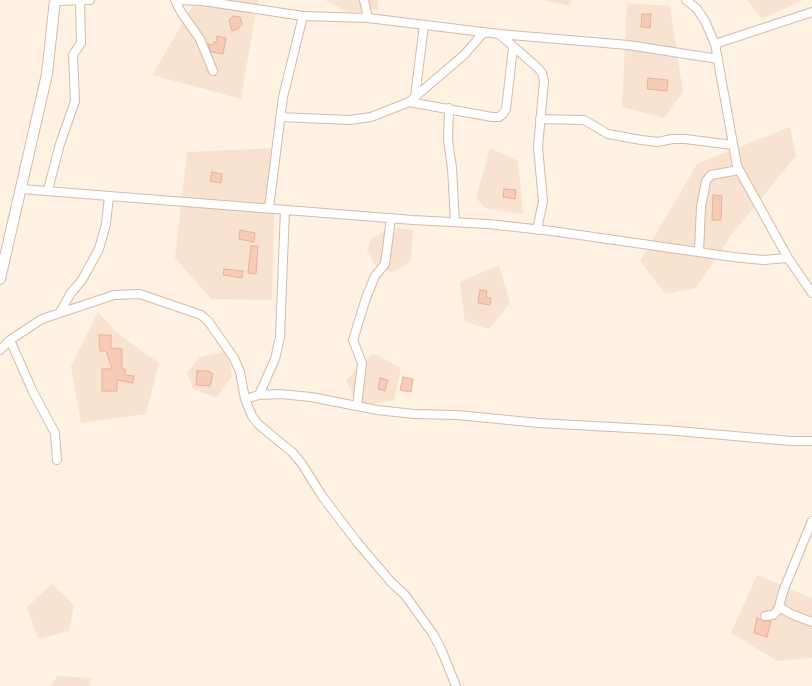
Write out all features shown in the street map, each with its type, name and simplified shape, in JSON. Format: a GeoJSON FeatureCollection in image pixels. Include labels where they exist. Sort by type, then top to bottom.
{"type":"FeatureCollection","features":[{"type":"Feature","properties":{"kind":"street"},"geometry":{"type":"LineString","coordinates":[[0,279],[47,74],[55,0],[90,0]]}},
{"type":"Feature","properties":{"kind":"street"},"geometry":{"type":"LineString","coordinates":[[48,190],[60,144],[75,101],[73,55],[80,43],[80,0]]}},
{"type":"Feature","properties":{"kind":"street"},"geometry":{"type":"LineString","coordinates":[[213,71],[200,39],[181,12],[176,0],[203,1],[303,16],[368,18],[499,34],[628,45],[718,59]]}},
{"type":"Feature","properties":{"kind":"street"},"geometry":{"type":"LineString","coordinates":[[364,0],[368,18]]}},
{"type":"Feature","properties":{"kind":"street"},"geometry":{"type":"LineString","coordinates":[[686,0],[697,9],[705,21],[715,44],[739,170],[788,258],[812,293]]}},
{"type":"Feature","properties":{"kind":"street"},"geometry":{"type":"LineString","coordinates":[[715,44],[812,12]]}},
{"type":"Feature","properties":{"kind":"street"},"geometry":{"type":"LineString","coordinates":[[268,208],[283,97],[303,16]]}},
{"type":"Feature","properties":{"kind":"street"},"geometry":{"type":"LineString","coordinates":[[412,100],[424,25]]}},
{"type":"Feature","properties":{"kind":"street"},"geometry":{"type":"LineString","coordinates":[[280,117],[349,120],[370,117],[412,100],[464,55],[484,32]]}},
{"type":"Feature","properties":{"kind":"street"},"geometry":{"type":"LineString","coordinates":[[499,34],[542,73],[544,81],[538,147],[543,201],[537,230]]}},
{"type":"Feature","properties":{"kind":"street"},"geometry":{"type":"LineString","coordinates":[[412,100],[499,117],[506,109],[513,48]]}},
{"type":"Feature","properties":{"kind":"street"},"geometry":{"type":"LineString","coordinates":[[449,108],[448,140],[455,222]]}},
{"type":"Feature","properties":{"kind":"street"},"geometry":{"type":"LineString","coordinates":[[540,119],[584,120],[608,134],[641,140],[658,142],[685,139],[733,145]]}},
{"type":"Feature","properties":{"kind":"street"},"geometry":{"type":"LineString","coordinates":[[698,252],[700,207],[706,181],[711,175],[739,170]]}},
{"type":"Feature","properties":{"kind":"street"},"geometry":{"type":"LineString","coordinates":[[21,189],[391,218],[496,224],[763,260],[788,258]]}},
{"type":"Feature","properties":{"kind":"street"},"geometry":{"type":"LineString","coordinates":[[60,312],[71,293],[82,280],[99,249],[106,224],[109,196]]}},
{"type":"Feature","properties":{"kind":"street"},"geometry":{"type":"LineString","coordinates":[[259,395],[276,359],[280,337],[286,210]]}},
{"type":"Feature","properties":{"kind":"street"},"geometry":{"type":"LineString","coordinates":[[357,406],[362,362],[355,346],[354,336],[375,276],[385,264],[391,218]]}},
{"type":"Feature","properties":{"kind":"street"},"geometry":{"type":"LineString","coordinates":[[0,350],[10,340],[42,319],[114,295],[140,294],[201,315],[234,358],[240,372],[245,399],[252,416],[258,424],[302,464],[322,496],[357,542],[391,582],[405,595],[437,642],[456,686]]}},
{"type":"Feature","properties":{"kind":"street"},"geometry":{"type":"LineString","coordinates":[[10,340],[33,392],[56,433],[57,460]]}},
{"type":"Feature","properties":{"kind":"street"},"geometry":{"type":"LineString","coordinates":[[245,399],[259,395],[280,394],[414,414],[457,415],[539,424],[666,430],[791,441],[812,441]]}},
{"type":"Feature","properties":{"kind":"street"},"geometry":{"type":"LineString","coordinates":[[765,616],[773,615],[779,607],[812,521]]}},
{"type":"Feature","properties":{"kind":"street"},"geometry":{"type":"LineString","coordinates":[[779,607],[812,622]]}},
{"type":"Feature","properties":{"kind":"shaded area"},"geometry":{"type":"Polygon","coordinates":[[[196,0],[258,0],[241,99],[152,75],[196,0]]]}},
{"type":"Feature","properties":{"kind":"shaded area"},"geometry":{"type":"Polygon","coordinates":[[[325,0],[378,0],[378,10],[348,12],[325,0]]]}},
{"type":"Feature","properties":{"kind":"shaded area"},"geometry":{"type":"Polygon","coordinates":[[[542,0],[571,0],[570,6],[542,0]]]}},
{"type":"Feature","properties":{"kind":"shaded area"},"geometry":{"type":"Polygon","coordinates":[[[747,0],[803,0],[762,19],[747,0]]]}},
{"type":"Feature","properties":{"kind":"shaded area"},"geometry":{"type":"Polygon","coordinates":[[[627,3],[670,6],[683,92],[664,118],[622,107],[627,3]]]}},
{"type":"Feature","properties":{"kind":"shaded area"},"geometry":{"type":"Polygon","coordinates":[[[790,127],[796,156],[732,234],[696,288],[665,294],[640,261],[697,164],[790,127]]]}},
{"type":"Feature","properties":{"kind":"shaded area"},"geometry":{"type":"Polygon","coordinates":[[[276,148],[272,300],[211,299],[175,258],[187,152],[276,148]]]}},
{"type":"Feature","properties":{"kind":"shaded area"},"geometry":{"type":"Polygon","coordinates":[[[490,148],[518,161],[523,214],[485,208],[476,198],[490,148]]]}},
{"type":"Feature","properties":{"kind":"shaded area"},"geometry":{"type":"Polygon","coordinates":[[[387,229],[413,230],[411,261],[394,272],[377,268],[367,251],[371,239],[387,229]]]}},
{"type":"Feature","properties":{"kind":"shaded area"},"geometry":{"type":"Polygon","coordinates":[[[499,265],[510,303],[489,329],[465,322],[460,282],[499,265]]]}},
{"type":"Feature","properties":{"kind":"shaded area"},"geometry":{"type":"Polygon","coordinates":[[[98,312],[116,332],[159,363],[146,414],[81,423],[71,366],[98,312]]]}},
{"type":"Feature","properties":{"kind":"shaded area"},"geometry":{"type":"Polygon","coordinates":[[[228,351],[232,376],[216,398],[193,389],[187,373],[200,357],[228,351]]]}},
{"type":"Feature","properties":{"kind":"shaded area"},"geometry":{"type":"Polygon","coordinates":[[[373,353],[401,368],[394,400],[372,404],[355,401],[346,380],[373,353]]]}},
{"type":"Feature","properties":{"kind":"shaded area"},"geometry":{"type":"Polygon","coordinates":[[[757,575],[812,598],[812,658],[777,661],[731,633],[757,575]]]}},
{"type":"Feature","properties":{"kind":"shaded area"},"geometry":{"type":"Polygon","coordinates":[[[52,584],[74,605],[69,631],[38,639],[27,607],[52,584]]]}},
{"type":"Feature","properties":{"kind":"shaded area"},"geometry":{"type":"Polygon","coordinates":[[[58,676],[91,678],[90,686],[50,686],[58,676]]]}},
{"type":"Feature","properties":{"kind":"building"},"geometry":{"type":"Polygon","coordinates":[[[642,14],[651,14],[650,28],[641,27],[642,14]]]}},
{"type":"Feature","properties":{"kind":"building"},"geometry":{"type":"Polygon","coordinates":[[[233,16],[240,17],[242,24],[238,29],[232,31],[229,20],[233,16]]]}},
{"type":"Feature","properties":{"kind":"building"},"geometry":{"type":"Polygon","coordinates":[[[217,36],[226,38],[223,54],[211,52],[208,44],[213,45],[214,42],[216,43],[217,36]]]}},
{"type":"Feature","properties":{"kind":"building"},"geometry":{"type":"Polygon","coordinates":[[[648,78],[668,80],[667,91],[647,89],[648,78]]]}},
{"type":"Feature","properties":{"kind":"building"},"geometry":{"type":"Polygon","coordinates":[[[212,172],[222,174],[221,183],[210,181],[212,172]]]}},
{"type":"Feature","properties":{"kind":"building"},"geometry":{"type":"Polygon","coordinates":[[[504,189],[516,190],[515,199],[503,197],[504,189]]]}},
{"type":"Feature","properties":{"kind":"building"},"geometry":{"type":"Polygon","coordinates":[[[713,195],[722,196],[721,220],[712,220],[713,195]]]}},
{"type":"Feature","properties":{"kind":"building"},"geometry":{"type":"Polygon","coordinates":[[[240,230],[255,233],[254,242],[239,239],[240,230]]]}},
{"type":"Feature","properties":{"kind":"building"},"geometry":{"type":"Polygon","coordinates":[[[251,246],[258,246],[256,274],[248,273],[251,246]]]}},
{"type":"Feature","properties":{"kind":"building"},"geometry":{"type":"Polygon","coordinates":[[[224,269],[243,271],[242,278],[223,275],[224,269]]]}},
{"type":"Feature","properties":{"kind":"building"},"geometry":{"type":"Polygon","coordinates":[[[480,290],[487,291],[486,297],[491,298],[490,305],[478,303],[480,290]]]}},
{"type":"Feature","properties":{"kind":"building"},"geometry":{"type":"Polygon","coordinates":[[[99,335],[111,335],[111,348],[122,349],[122,369],[125,369],[125,375],[134,376],[133,383],[117,380],[117,391],[102,391],[102,369],[112,369],[106,351],[100,351],[99,335]]]}},
{"type":"Feature","properties":{"kind":"building"},"geometry":{"type":"Polygon","coordinates":[[[197,371],[208,371],[213,374],[210,386],[196,385],[197,371]]]}},
{"type":"Feature","properties":{"kind":"building"},"geometry":{"type":"Polygon","coordinates":[[[403,377],[413,379],[411,392],[400,390],[403,377]]]}},
{"type":"Feature","properties":{"kind":"building"},"geometry":{"type":"Polygon","coordinates":[[[380,378],[388,380],[385,391],[378,389],[380,378]]]}},
{"type":"Feature","properties":{"kind":"building"},"geometry":{"type":"Polygon","coordinates":[[[757,618],[763,621],[771,621],[767,637],[754,633],[757,618]]]}}]}
